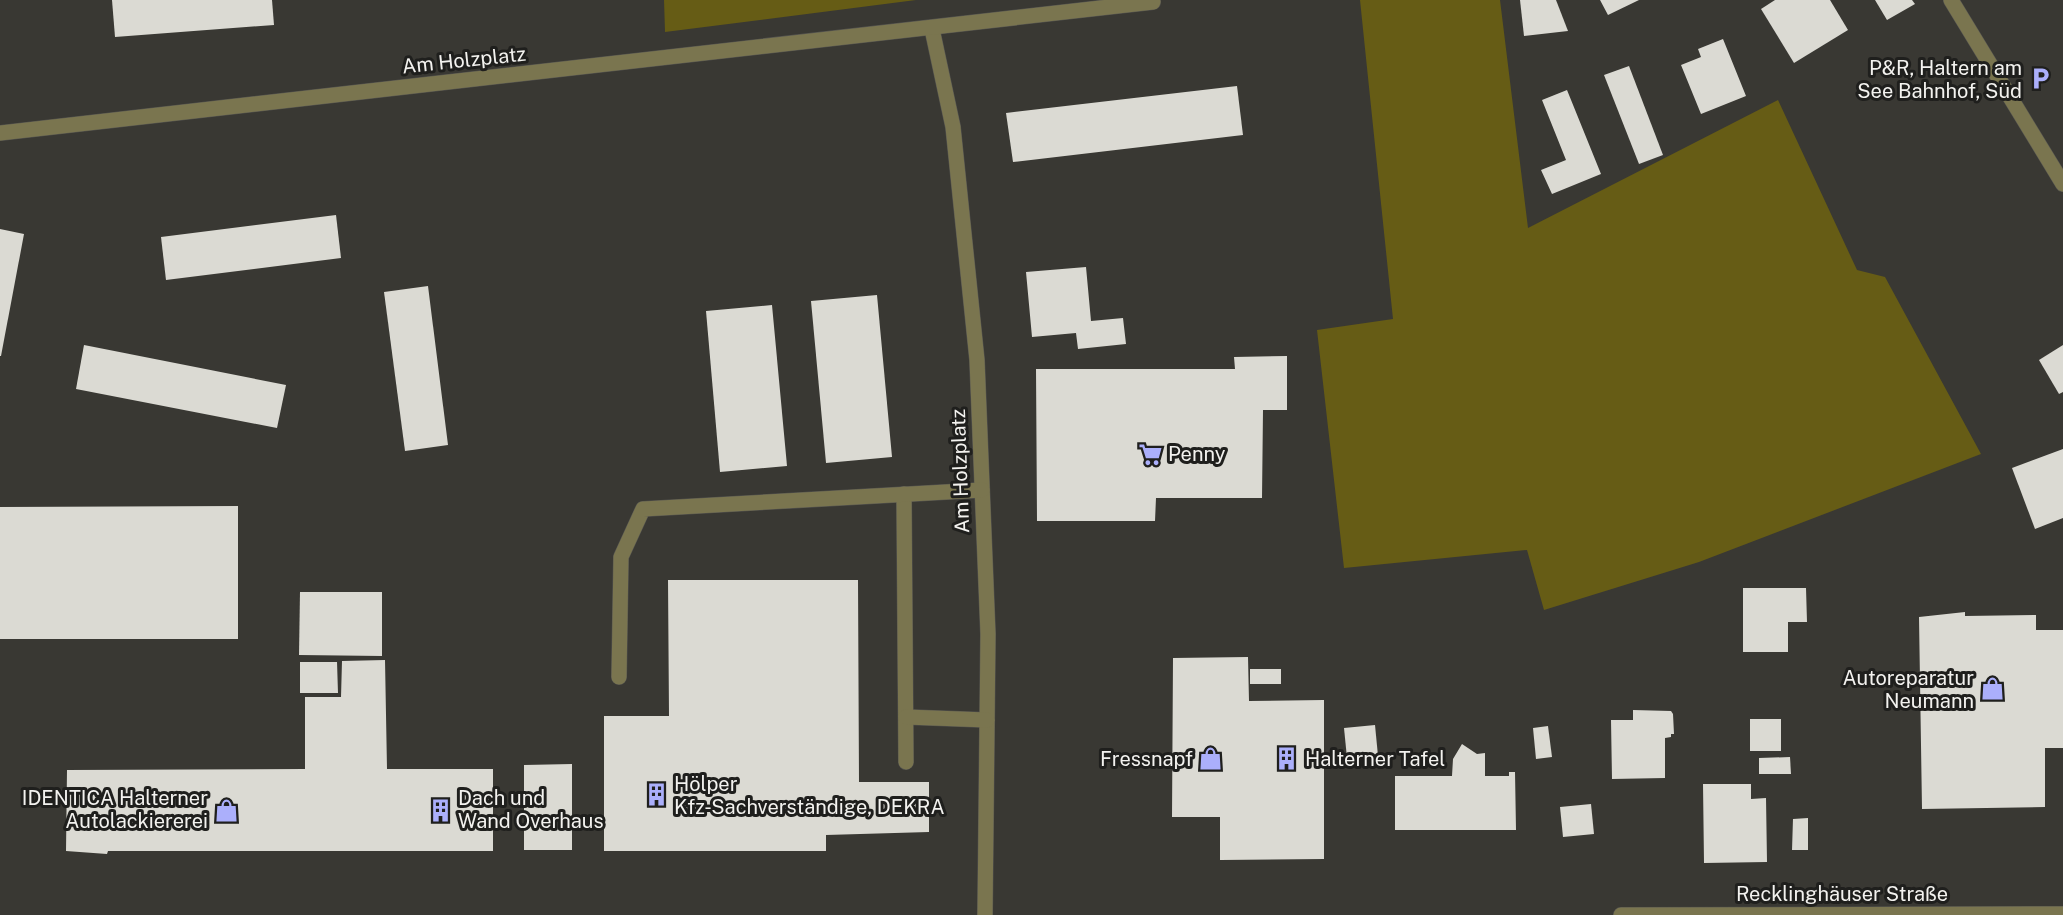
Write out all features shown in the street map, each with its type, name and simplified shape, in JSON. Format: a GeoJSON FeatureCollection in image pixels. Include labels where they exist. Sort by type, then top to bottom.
{"type":"FeatureCollection","features":[{"type":"Feature","properties":{"kind":"street"},"geometry":{"type":"LineString","coordinates":[[1952,0],[2063,184]]}},
{"type":"Feature","properties":{"kind":"street","name":"Am Holzplatz"},"geometry":{"type":"LineString","coordinates":[[0,133],[932,29],[1153,2]]}},
{"type":"Feature","properties":{"kind":"street","name":"Am Holzplatz"},"geometry":{"type":"LineString","coordinates":[[932,29],[954,127],[977,360],[988,634],[985,915]]}},
{"type":"Feature","properties":{"kind":"street"},"geometry":{"type":"LineString","coordinates":[[619,677],[621,557],[643,509],[982,490]]}},
{"type":"Feature","properties":{"kind":"street"},"geometry":{"type":"LineString","coordinates":[[903,494],[906,762]]}},
{"type":"Feature","properties":{"kind":"street"},"geometry":{"type":"LineString","coordinates":[[906,717],[987,720]]}},
{"type":"Feature","properties":{"kind":"street","name":"Recklinghäuser Straße"},"geometry":{"type":"LineString","coordinates":[[1620,915],[2063,914]]}},
{"type":"Feature","properties":{"kind":"shaded area"},"geometry":{"type":"Polygon","coordinates":[[[664,0],[916,0],[665,32],[664,0]]]}},
{"type":"Feature","properties":{"kind":"shaded area"},"geometry":{"type":"Polygon","coordinates":[[[1360,0],[1500,0],[1528,228],[1778,100],[1857,270],[1885,277],[1981,454],[1699,562],[1544,610],[1527,550],[1344,568],[1317,330],[1393,319],[1360,0]]]}},
{"type":"Feature","properties":{"kind":"building"},"geometry":{"type":"Polygon","coordinates":[[[112,0],[272,0],[274,25],[115,37],[112,0]]]}},
{"type":"Feature","properties":{"kind":"building"},"geometry":{"type":"Polygon","coordinates":[[[1520,0],[1556,0],[1568,31],[1524,36],[1520,0]]]}},
{"type":"Feature","properties":{"kind":"building"},"geometry":{"type":"Polygon","coordinates":[[[1600,0],[1639,0],[1608,15],[1600,0]]]}},
{"type":"Feature","properties":{"kind":"building"},"geometry":{"type":"Polygon","coordinates":[[[1775,0],[1830,0],[1848,30],[1794,63],[1761,9],[1775,0]]]}},
{"type":"Feature","properties":{"kind":"building"},"geometry":{"type":"Polygon","coordinates":[[[1875,0],[1912,0],[1915,4],[1887,20],[1875,0]]]}},
{"type":"Feature","properties":{"kind":"building"},"geometry":{"type":"Polygon","coordinates":[[[1723,39],[1746,96],[1701,114],[1681,65],[1701,57],[1698,49],[1723,39]]]}},
{"type":"Feature","properties":{"kind":"building"},"geometry":{"type":"Polygon","coordinates":[[[1629,66],[1663,155],[1639,164],[1604,75],[1629,66]]]}},
{"type":"Feature","properties":{"kind":"building"},"geometry":{"type":"Polygon","coordinates":[[[1237,86],[1243,135],[1013,162],[1006,113],[1237,86]]]}},
{"type":"Feature","properties":{"kind":"building"},"geometry":{"type":"Polygon","coordinates":[[[1567,90],[1601,174],[1552,194],[1541,170],[1566,160],[1542,100],[1567,90]]]}},
{"type":"Feature","properties":{"kind":"building"},"geometry":{"type":"Polygon","coordinates":[[[336,215],[341,258],[166,280],[161,237],[336,215]]]}},
{"type":"Feature","properties":{"kind":"building"},"geometry":{"type":"Polygon","coordinates":[[[0,229],[24,234],[1,356],[0,356],[0,229]]]}},
{"type":"Feature","properties":{"kind":"building"},"geometry":{"type":"Polygon","coordinates":[[[1086,267],[1091,321],[1123,318],[1126,344],[1078,349],[1076,333],[1032,337],[1026,272],[1086,267]]]}},
{"type":"Feature","properties":{"kind":"building"},"geometry":{"type":"Polygon","coordinates":[[[428,286],[448,445],[405,451],[384,292],[428,286]]]}},
{"type":"Feature","properties":{"kind":"building"},"geometry":{"type":"Polygon","coordinates":[[[877,295],[892,457],[826,463],[811,301],[877,295]]]}},
{"type":"Feature","properties":{"kind":"building"},"geometry":{"type":"Polygon","coordinates":[[[772,305],[787,466],[720,472],[706,311],[772,305]]]}},
{"type":"Feature","properties":{"kind":"building"},"geometry":{"type":"Polygon","coordinates":[[[84,345],[286,385],[277,428],[76,389],[84,345]]]}},
{"type":"Feature","properties":{"kind":"building"},"geometry":{"type":"Polygon","coordinates":[[[2063,345],[2063,392],[2059,394],[2039,360],[2063,345]]]}},
{"type":"Feature","properties":{"kind":"building","name":"Penny"},"geometry":{"type":"Polygon","coordinates":[[[1287,356],[1287,410],[1263,410],[1262,498],[1156,498],[1155,521],[1037,521],[1036,369],[1235,369],[1234,357],[1287,356]]]}},
{"type":"Feature","properties":{"kind":"building"},"geometry":{"type":"Polygon","coordinates":[[[2063,449],[2063,518],[2035,529],[2012,468],[2063,449]]]}},
{"type":"Feature","properties":{"kind":"building"},"geometry":{"type":"Polygon","coordinates":[[[238,506],[238,639],[0,639],[0,507],[238,506]]]}},
{"type":"Feature","properties":{"kind":"building"},"geometry":{"type":"Polygon","coordinates":[[[668,580],[858,580],[859,782],[929,782],[929,832],[826,835],[826,851],[604,851],[604,716],[669,716],[668,580]]]}},
{"type":"Feature","properties":{"kind":"building"},"geometry":{"type":"Polygon","coordinates":[[[1743,588],[1806,588],[1807,622],[1788,622],[1788,652],[1743,652],[1743,588]]]}},
{"type":"Feature","properties":{"kind":"building"},"geometry":{"type":"Polygon","coordinates":[[[300,592],[382,592],[382,656],[299,655],[300,592]]]}},
{"type":"Feature","properties":{"kind":"building","name":"Autoreparatur Neumann"},"geometry":{"type":"Polygon","coordinates":[[[1965,612],[1965,616],[2036,615],[2036,630],[2063,630],[2063,748],[2045,748],[2045,807],[1922,809],[1919,617],[1965,612]]]}},
{"type":"Feature","properties":{"kind":"building"},"geometry":{"type":"Polygon","coordinates":[[[1248,657],[1249,701],[1324,700],[1324,859],[1220,860],[1220,817],[1172,817],[1173,658],[1248,657]]]}},
{"type":"Feature","properties":{"kind":"building","name":"IDENTICA Halterner Autolackiererei"},"geometry":{"type":"Polygon","coordinates":[[[385,660],[387,769],[493,769],[493,851],[108,851],[107,854],[66,851],[67,770],[305,769],[305,697],[341,697],[342,661],[385,660]]]}},
{"type":"Feature","properties":{"kind":"building"},"geometry":{"type":"Polygon","coordinates":[[[300,662],[337,662],[338,693],[300,693],[300,662]]]}},
{"type":"Feature","properties":{"kind":"building"},"geometry":{"type":"Polygon","coordinates":[[[1250,669],[1281,669],[1281,684],[1250,684],[1250,669]]]}},
{"type":"Feature","properties":{"kind":"building"},"geometry":{"type":"Polygon","coordinates":[[[1633,710],[1671,711],[1673,714],[1674,734],[1665,738],[1665,778],[1612,779],[1611,720],[1633,720],[1633,710]]]}},
{"type":"Feature","properties":{"kind":"building"},"geometry":{"type":"Polygon","coordinates":[[[1750,719],[1781,719],[1781,751],[1750,751],[1750,719]]]}},
{"type":"Feature","properties":{"kind":"building"},"geometry":{"type":"Polygon","coordinates":[[[1375,725],[1378,756],[1347,758],[1344,728],[1375,725]]]}},
{"type":"Feature","properties":{"kind":"building"},"geometry":{"type":"Polygon","coordinates":[[[1548,726],[1552,757],[1536,759],[1533,728],[1548,726]]]}},
{"type":"Feature","properties":{"kind":"building"},"geometry":{"type":"Polygon","coordinates":[[[1462,744],[1477,754],[1485,753],[1485,776],[1509,776],[1509,772],[1515,772],[1516,830],[1395,830],[1395,776],[1452,776],[1453,759],[1462,744]]]}},
{"type":"Feature","properties":{"kind":"building"},"geometry":{"type":"Polygon","coordinates":[[[1790,757],[1791,774],[1759,774],[1759,758],[1790,757]]]}},
{"type":"Feature","properties":{"kind":"building"},"geometry":{"type":"Polygon","coordinates":[[[572,764],[572,850],[524,850],[524,765],[572,764]]]}},
{"type":"Feature","properties":{"kind":"building"},"geometry":{"type":"Polygon","coordinates":[[[1703,784],[1751,784],[1751,799],[1766,798],[1767,862],[1704,863],[1703,784]]]}},
{"type":"Feature","properties":{"kind":"building"},"geometry":{"type":"Polygon","coordinates":[[[1591,804],[1594,834],[1563,837],[1560,807],[1591,804]]]}},
{"type":"Feature","properties":{"kind":"building"},"geometry":{"type":"Polygon","coordinates":[[[1808,818],[1808,850],[1792,850],[1793,819],[1808,818]]]}},
{"type":"Feature","properties":{"kind":"place","name":"P&R, Haltern am See Bahnhof, Süd"},"geometry":{"type":"Point","coordinates":[2040,79]}},
{"type":"Feature","properties":{"kind":"place","name":"Penny"},"geometry":{"type":"Point","coordinates":[1150,454]}},
{"type":"Feature","properties":{"kind":"place","name":"Autoreparatur Neumann"},"geometry":{"type":"Point","coordinates":[1992,689]}},
{"type":"Feature","properties":{"kind":"place","name":"Fressnapf"},"geometry":{"type":"Point","coordinates":[1211,759]}},
{"type":"Feature","properties":{"kind":"place","name":"Halterner Tafel"},"geometry":{"type":"Point","coordinates":[1287,759]}},
{"type":"Feature","properties":{"kind":"place","name":"Hölper Kfz-Sachverständige, DEKRA"},"geometry":{"type":"Point","coordinates":[656,795]}},
{"type":"Feature","properties":{"kind":"place","name":"IDENTICA Halterner Autolackiererei"},"geometry":{"type":"Point","coordinates":[226,810]}},
{"type":"Feature","properties":{"kind":"place","name":"Dach und Wand Overhaus"},"geometry":{"type":"Point","coordinates":[440,810]}}]}
